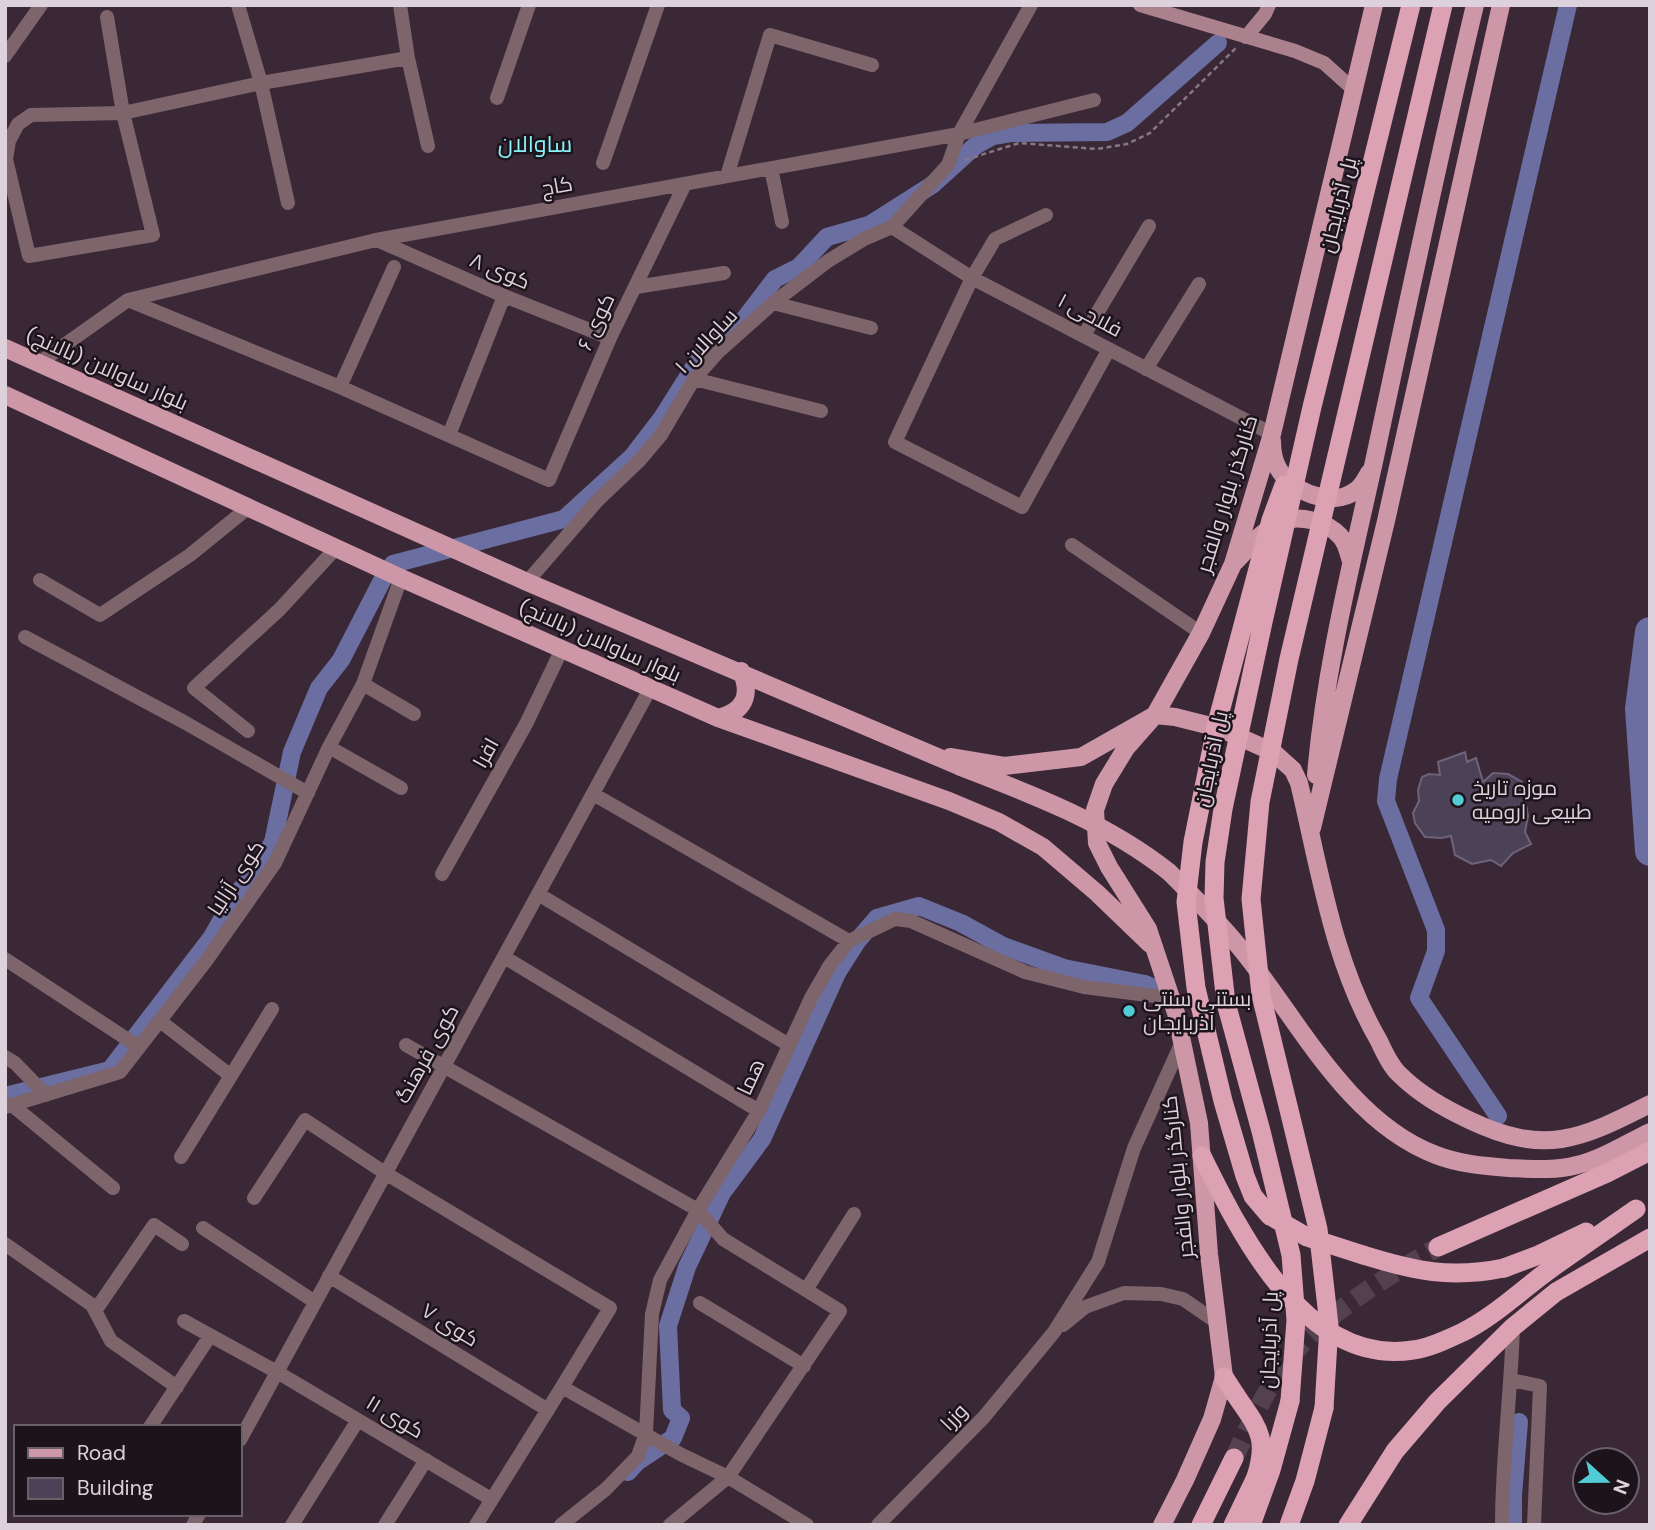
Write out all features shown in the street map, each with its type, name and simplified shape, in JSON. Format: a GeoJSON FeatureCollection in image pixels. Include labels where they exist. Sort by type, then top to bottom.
{"type":"FeatureCollection","features":[{"type":"Feature","properties":{"kind":"highway","name":"پل آذربایجان"},"geometry":{"type":"LineString","coordinates":[[1251,1525],[1271,1471],[1290,1401],[1296,1320],[1291,1255],[1226,1003],[1214,898],[1215,862],[1223,808],[1312,407],[1410,5]]}},
{"type":"Feature","properties":{"kind":"highway"},"geometry":{"type":"LineString","coordinates":[[1289,1525],[1305,1481],[1324,1408],[1329,1325],[1318,1228],[1261,995],[1251,899],[1260,802],[1289,659],[1443,5]]}},
{"type":"Feature","properties":{"kind":"highway"},"geometry":{"type":"LineString","coordinates":[[1312,407],[1271,520],[1217,723],[1193,842],[1186,902],[1204,1030],[1253,1196],[1270,1216],[1307,1237],[1386,1262],[1454,1275],[1504,1268],[1643,1205]]}},
{"type":"Feature","properties":{"kind":"highway"},"geometry":{"type":"LineString","coordinates":[[1438,1247],[1597,1165],[1650,1151]]}},
{"type":"Feature","properties":{"kind":"highway"},"geometry":{"type":"LineString","coordinates":[[1202,1156],[1232,1216],[1272,1278],[1329,1333],[1364,1348],[1389,1352],[1415,1350],[1462,1332],[1482,1321],[1643,1205]]}},
{"type":"Feature","properties":{"kind":"highway"},"geometry":{"type":"LineString","coordinates":[[1348,1525],[1395,1451],[1437,1402],[1513,1327],[1556,1292],[1650,1238]]}},
{"type":"Feature","properties":{"kind":"highway"},"geometry":{"type":"LineString","coordinates":[[1229,1386],[1261,1434],[1262,1458],[1233,1525]]}},
{"type":"Feature","properties":{"kind":"highway"},"geometry":{"type":"LineString","coordinates":[[1201,1525],[1234,1458]]}},
{"type":"Feature","properties":{"kind":"main road"},"geometry":{"type":"LineString","coordinates":[[1140,5],[1295,51],[1324,63],[1353,89]]}},
{"type":"Feature","properties":{"kind":"main road"},"geometry":{"type":"LineString","coordinates":[[1246,37],[1269,5]]}},
{"type":"Feature","properties":{"kind":"main road","name":"کنارگذر بلوار والفجر"},"geometry":{"type":"LineString","coordinates":[[1162,1525],[1229,1386],[1209,1254],[1199,1122],[1182,1042],[1156,951],[1136,907],[1109,867],[1097,843],[1095,810],[1104,784],[1126,748],[1155,715],[1201,633],[1233,564],[1272,434],[1374,5]]}},
{"type":"Feature","properties":{"kind":"main road"},"geometry":{"type":"LineString","coordinates":[[1311,831],[1320,726],[1351,561],[1440,151],[1475,5]]}},
{"type":"Feature","properties":{"kind":"main road"},"geometry":{"type":"LineString","coordinates":[[1311,831],[1386,521],[1501,5]]}},
{"type":"Feature","properties":{"kind":"main road","name":"بلوار ساوالان (بالانج)"},"geometry":{"type":"LineString","coordinates":[[5,348],[527,582],[961,767],[1055,803],[1113,834],[1149,856],[1168,872],[1244,952],[1307,1040],[1378,1121],[1405,1140],[1437,1156],[1478,1166],[1555,1168],[1597,1165],[1650,1132]]}},
{"type":"Feature","properties":{"kind":"main road","name":"بلوار ساوالان (بالانج)"},"geometry":{"type":"LineString","coordinates":[[5,395],[401,578],[650,689],[718,718],[949,801],[999,822],[1043,847],[1097,892],[1156,951]]}},
{"type":"Feature","properties":{"kind":"main road"},"geometry":{"type":"LineString","coordinates":[[1272,434],[1272,455],[1278,468],[1285,478],[1308,494],[1325,498],[1347,496],[1364,482],[1373,466]]}},
{"type":"Feature","properties":{"kind":"main road"},"geometry":{"type":"LineString","coordinates":[[1233,564],[1259,537],[1280,522],[1301,518],[1322,523],[1340,536],[1347,546],[1351,561]]}},
{"type":"Feature","properties":{"kind":"main road"},"geometry":{"type":"LineString","coordinates":[[718,718],[731,715],[740,707],[746,696],[746,683],[741,671]]}},
{"type":"Feature","properties":{"kind":"main road"},"geometry":{"type":"LineString","coordinates":[[930,754],[1004,766],[1081,757],[1155,715],[1175,717],[1219,729],[1273,752],[1293,770],[1299,783],[1333,929],[1350,986],[1396,1072],[1435,1104],[1489,1129],[1514,1137],[1546,1142],[1589,1133],[1612,1132],[1650,1115]]}},
{"type":"Feature","properties":{"kind":"main road"},"geometry":{"type":"LineString","coordinates":[[1589,1133],[1650,1104]]}},
{"type":"Feature","properties":{"kind":"street"},"geometry":{"type":"LineString","coordinates":[[5,56],[41,5]]}},
{"type":"Feature","properties":{"kind":"street"},"geometry":{"type":"LineString","coordinates":[[238,5],[261,83],[288,202]]}},
{"type":"Feature","properties":{"kind":"street"},"geometry":{"type":"LineString","coordinates":[[400,5],[408,58],[428,146]]}},
{"type":"Feature","properties":{"kind":"street"},"geometry":{"type":"LineString","coordinates":[[497,98],[529,5]]}},
{"type":"Feature","properties":{"kind":"street"},"geometry":{"type":"LineString","coordinates":[[603,163],[658,5]]}},
{"type":"Feature","properties":{"kind":"street"},"geometry":{"type":"LineString","coordinates":[[959,134],[1031,5]]}},
{"type":"Feature","properties":{"kind":"street"},"geometry":{"type":"LineString","coordinates":[[107,17],[123,113],[153,235],[29,256],[6,159],[9,141],[18,124],[31,116],[123,113],[261,83],[408,58]]}},
{"type":"Feature","properties":{"kind":"street"},"geometry":{"type":"LineString","coordinates":[[727,176],[770,35],[872,65]]}},
{"type":"Feature","properties":{"kind":"street","name":"کاج"},"geometry":{"type":"LineString","coordinates":[[38,363],[128,300],[376,240],[959,134],[1094,100]]}},
{"type":"Feature","properties":{"kind":"street","name":"ساوالان ۱"},"geometry":{"type":"LineString","coordinates":[[527,582],[597,501],[639,461],[661,435],[694,379],[718,352],[773,303],[828,261],[864,239],[892,227],[948,165],[959,134]]}},
{"type":"Feature","properties":{"kind":"street"},"geometry":{"type":"LineString","coordinates":[[771,168],[782,222]]}},
{"type":"Feature","properties":{"kind":"street","name":"کوی ۶"},"geometry":{"type":"LineString","coordinates":[[449,435],[549,480],[610,338],[685,184]]}},
{"type":"Feature","properties":{"kind":"street"},"geometry":{"type":"LineString","coordinates":[[1046,215],[995,239],[972,278],[895,442],[1023,507],[1109,349]]}},
{"type":"Feature","properties":{"kind":"street"},"geometry":{"type":"LineString","coordinates":[[1083,335],[1149,226]]}},
{"type":"Feature","properties":{"kind":"street","name":"فلاحی ۱"},"geometry":{"type":"LineString","coordinates":[[892,227],[972,278],[1272,434]]}},
{"type":"Feature","properties":{"kind":"street","name":"کوی ۸"},"geometry":{"type":"LineString","coordinates":[[376,240],[503,296],[610,338]]}},
{"type":"Feature","properties":{"kind":"street"},"geometry":{"type":"LineString","coordinates":[[340,387],[394,267]]}},
{"type":"Feature","properties":{"kind":"street"},"geometry":{"type":"LineString","coordinates":[[636,287],[724,273]]}},
{"type":"Feature","properties":{"kind":"street"},"geometry":{"type":"LineString","coordinates":[[1146,369],[1199,284]]}},
{"type":"Feature","properties":{"kind":"street"},"geometry":{"type":"LineString","coordinates":[[128,300],[449,435],[503,296]]}},
{"type":"Feature","properties":{"kind":"street"},"geometry":{"type":"LineString","coordinates":[[773,303],[871,328]]}},
{"type":"Feature","properties":{"kind":"street"},"geometry":{"type":"LineString","coordinates":[[694,379],[821,411]]}},
{"type":"Feature","properties":{"kind":"street"},"geometry":{"type":"LineString","coordinates":[[40,580],[100,615],[190,555],[249,507]]}},
{"type":"Feature","properties":{"kind":"street"},"geometry":{"type":"LineString","coordinates":[[1072,545],[1201,633]]}},
{"type":"Feature","properties":{"kind":"street"},"geometry":{"type":"LineString","coordinates":[[248,731],[194,688],[280,609],[337,547]]}},
{"type":"Feature","properties":{"kind":"street","name":"کوی آزالیا"},"geometry":{"type":"LineString","coordinates":[[8,1106],[120,1072],[206,961],[275,863],[329,747],[363,684],[401,578]]}},
{"type":"Feature","properties":{"kind":"street"},"geometry":{"type":"LineString","coordinates":[[25,637],[184,722],[308,793]]}},
{"type":"Feature","properties":{"kind":"street","name":"افرا"},"geometry":{"type":"LineString","coordinates":[[442,874],[526,724],[562,649]]}},
{"type":"Feature","properties":{"kind":"street"},"geometry":{"type":"LineString","coordinates":[[363,684],[414,714]]}},
{"type":"Feature","properties":{"kind":"street","name":"کوی فرهنگ"},"geometry":{"type":"LineString","coordinates":[[242,1436],[650,689]]}},
{"type":"Feature","properties":{"kind":"street"},"geometry":{"type":"LineString","coordinates":[[329,747],[401,788]]}},
{"type":"Feature","properties":{"kind":"street"},"geometry":{"type":"LineString","coordinates":[[593,794],[849,941]]}},
{"type":"Feature","properties":{"kind":"street"},"geometry":{"type":"LineString","coordinates":[[538,894],[789,1045]]}},
{"type":"Feature","properties":{"kind":"street","name":"هما"},"geometry":{"type":"LineString","coordinates":[[561,1525],[630,1466],[638,1456],[646,1433],[652,1314],[660,1280],[698,1210],[759,1111],[811,998],[830,965],[849,941],[895,919],[911,921],[1026,972],[1084,987],[1171,998]]}},
{"type":"Feature","properties":{"kind":"street"},"geometry":{"type":"LineString","coordinates":[[504,957],[759,1111]]}},
{"type":"Feature","properties":{"kind":"street"},"geometry":{"type":"LineString","coordinates":[[5,958],[139,1047]]}},
{"type":"Feature","properties":{"kind":"street"},"geometry":{"type":"LineString","coordinates":[[181,1157],[272,1009]]}},
{"type":"Feature","properties":{"kind":"street"},"geometry":{"type":"LineString","coordinates":[[160,1021],[231,1076]]}},
{"type":"Feature","properties":{"kind":"street"},"geometry":{"type":"LineString","coordinates":[[1054,1332],[1098,1262],[1134,1148],[1182,1042]]}},
{"type":"Feature","properties":{"kind":"street"},"geometry":{"type":"LineString","coordinates":[[406,1045],[698,1210],[723,1239],[840,1311],[728,1477],[670,1525]]}},
{"type":"Feature","properties":{"kind":"street"},"geometry":{"type":"LineString","coordinates":[[5,1057],[15,1063],[46,1095]]}},
{"type":"Feature","properties":{"kind":"street"},"geometry":{"type":"LineString","coordinates":[[8,1106],[113,1188]]}},
{"type":"Feature","properties":{"kind":"street"},"geometry":{"type":"LineString","coordinates":[[254,1198],[304,1119],[385,1173],[610,1308],[476,1525]]}},
{"type":"Feature","properties":{"kind":"street"},"geometry":{"type":"LineString","coordinates":[[806,1290],[854,1214]]}},
{"type":"Feature","properties":{"kind":"street"},"geometry":{"type":"LineString","coordinates":[[95,1311],[154,1225],[182,1244]]}},
{"type":"Feature","properties":{"kind":"street"},"geometry":{"type":"LineString","coordinates":[[204,1228],[315,1302]]}},
{"type":"Feature","properties":{"kind":"street"},"geometry":{"type":"LineString","coordinates":[[5,1244],[92,1305],[111,1341],[177,1387]]}},
{"type":"Feature","properties":{"kind":"street","name":"کوی ۷"},"geometry":{"type":"LineString","coordinates":[[330,1276],[548,1410]]}},
{"type":"Feature","properties":{"kind":"street"},"geometry":{"type":"LineString","coordinates":[[1054,1332],[1085,1307],[1124,1293],[1161,1294],[1183,1299],[1219,1323]]}},
{"type":"Feature","properties":{"kind":"street"},"geometry":{"type":"LineString","coordinates":[[699,1303],[804,1366]]}},
{"type":"Feature","properties":{"kind":"street","name":"کوی ۱۱"},"geometry":{"type":"LineString","coordinates":[[184,1321],[277,1372],[491,1499]]}},
{"type":"Feature","properties":{"kind":"street"},"geometry":{"type":"LineString","coordinates":[[1502,1525],[1502,1473],[1513,1327]]}},
{"type":"Feature","properties":{"kind":"street","name":"وزرا"},"geometry":{"type":"LineString","coordinates":[[878,1525],[984,1417],[1054,1332]]}},
{"type":"Feature","properties":{"kind":"street"},"geometry":{"type":"LineString","coordinates":[[151,1425],[210,1336]]}},
{"type":"Feature","properties":{"kind":"street"},"geometry":{"type":"LineString","coordinates":[[1511,1380],[1540,1386],[1534,1525]]}},
{"type":"Feature","properties":{"kind":"street"},"geometry":{"type":"LineString","coordinates":[[562,1387],[680,1454],[728,1477],[807,1525]]}},
{"type":"Feature","properties":{"kind":"street"},"geometry":{"type":"LineString","coordinates":[[292,1525],[358,1420]]}},
{"type":"Feature","properties":{"kind":"street"},"geometry":{"type":"LineString","coordinates":[[385,1525],[426,1460]]}},
{"type":"Feature","properties":{"kind":"path"},"geometry":{"type":"LineString","coordinates":[[948,165],[1019,143],[1097,149],[1127,144],[1150,133],[1246,37]]}},
{"type":"Feature","properties":{"kind":"building"},"geometry":{"type":"Polygon","coordinates":[[[1465,752],[1467,762],[1476,758],[1483,782],[1493,773],[1508,774],[1522,782],[1528,816],[1525,832],[1531,844],[1513,853],[1501,866],[1491,860],[1472,864],[1455,855],[1451,836],[1425,837],[1415,823],[1413,813],[1419,801],[1418,790],[1422,777],[1429,774],[1440,775],[1438,762],[1465,752]]]}},
{"type":"Feature","properties":{"kind":"waterway"},"geometry":{"type":"LineString","coordinates":[[1498,1116],[1419,998],[1436,951],[1436,930],[1386,801],[1388,779],[1568,5]]}},
{"type":"Feature","properties":{"kind":"waterway"},"geometry":{"type":"LineString","coordinates":[[5,1096],[110,1070],[212,937],[233,900],[273,842],[292,752],[319,688],[341,660],[393,564],[564,519],[632,457],[662,418],[706,348],[743,321],[775,279],[799,267],[827,237],[869,225],[932,185],[975,146],[993,136],[1011,133],[1107,132],[1127,123],[1218,43]]}},
{"type":"Feature","properties":{"kind":"waterway"},"geometry":{"type":"LineString","coordinates":[[1650,632],[1640,709],[1650,851]]}},
{"type":"Feature","properties":{"kind":"waterway"},"geometry":{"type":"LineString","coordinates":[[628,1472],[637,1462],[673,1438],[681,1418],[672,1410],[668,1326],[687,1267],[722,1193],[762,1139],[837,973],[858,940],[877,918],[919,906],[961,923],[1003,946],[1064,968],[1145,984],[1168,994]]}},
{"type":"Feature","properties":{"kind":"waterway"},"geometry":{"type":"LineString","coordinates":[[1513,1525],[1519,1422]]}},
{"type":"Feature","properties":{"kind":"tunnel"},"geometry":{"type":"LineString","coordinates":[[1234,1458],[1270,1386],[1299,1347],[1347,1305],[1438,1247]]}},
{"type":"Feature","properties":{"kind":"place","name":"موزه تاریخ طبیعی ارومیه"},"geometry":{"type":"Point","coordinates":[1458,800]}},
{"type":"Feature","properties":{"kind":"place","name":"بستنی سنتی آذربایجان"},"geometry":{"type":"Point","coordinates":[1129,1011]}},
{"type":"Feature","properties":{"kind":"district","name":"ساوالان"},"geometry":{"type":"Point","coordinates":[535,144]}}]}
